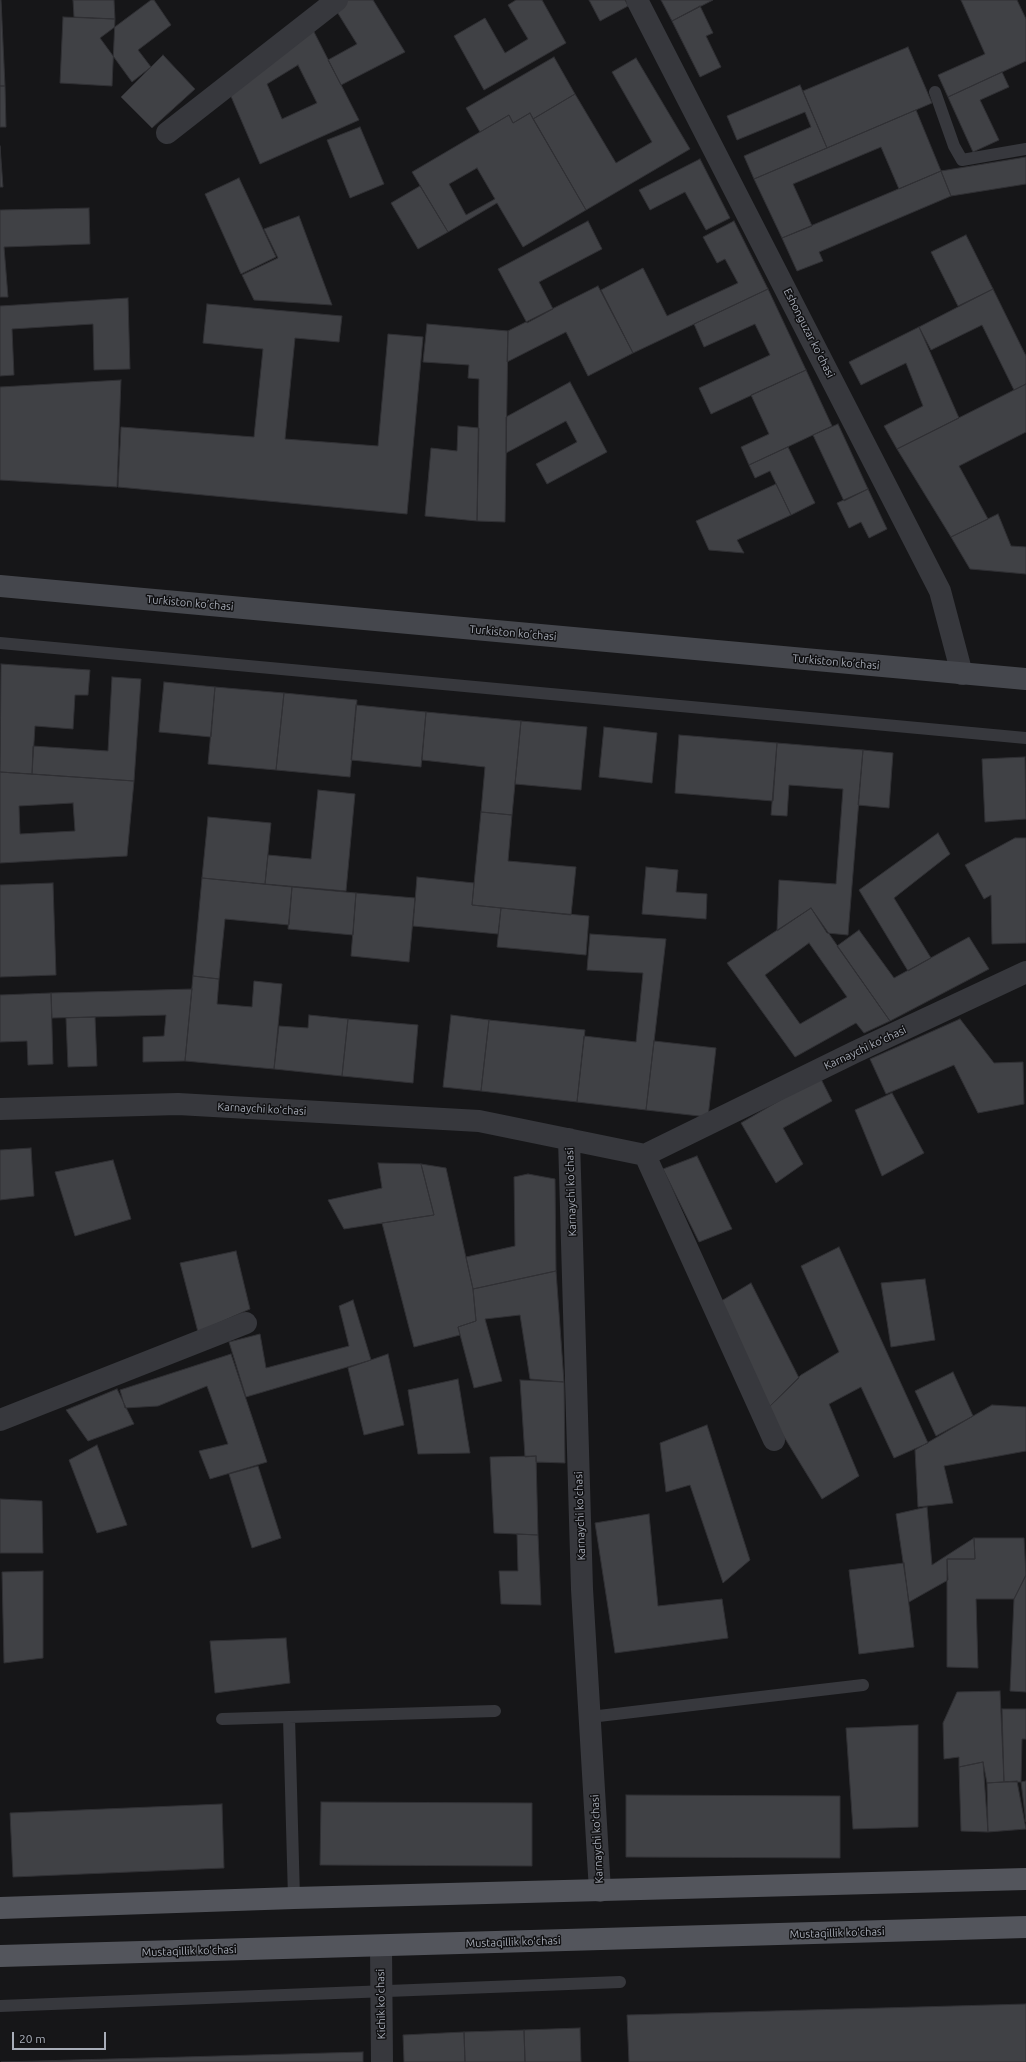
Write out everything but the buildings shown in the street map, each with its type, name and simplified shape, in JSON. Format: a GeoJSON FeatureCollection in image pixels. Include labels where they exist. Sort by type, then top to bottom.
{"type":"FeatureCollection","features":[{"type":"Feature","properties":{"kind":"main road","name":"Turkiston ko’chasi"},"geometry":{"type":"LineString","coordinates":[[0,586],[1026,679]]}},
{"type":"Feature","properties":{"kind":"main road"},"geometry":{"type":"LineString","coordinates":[[0,1908],[294,1898],[1026,1879]]}},
{"type":"Feature","properties":{"kind":"main road","name":"Mustaqillik koʻchasi"},"geometry":{"type":"LineString","coordinates":[[0,1956],[1026,1927]]}},
{"type":"Feature","properties":{"kind":"street"},"geometry":{"type":"LineString","coordinates":[[167,133],[337,0]]}},
{"type":"Feature","properties":{"kind":"street","name":"Eshonguzar ko'chasi"},"geometry":{"type":"LineString","coordinates":[[637,0],[940,591],[962,674]]}},
{"type":"Feature","properties":{"kind":"street","name":"Karnaychi koʻchasi"},"geometry":{"type":"LineString","coordinates":[[0,1109],[186,1105],[479,1120],[645,1155],[856,1052],[1026,972]]}},
{"type":"Feature","properties":{"kind":"street","name":"Karnaychi koʻchasi"},"geometry":{"type":"LineString","coordinates":[[569,1139],[582,1581],[600,1891]]}},
{"type":"Feature","properties":{"kind":"street"},"geometry":{"type":"LineString","coordinates":[[645,1155],[774,1440]]}},
{"type":"Feature","properties":{"kind":"street"},"geometry":{"type":"LineString","coordinates":[[0,1420],[246,1323]]}},
{"type":"Feature","properties":{"kind":"street","name":"Kichik ko'chasi"},"geometry":{"type":"LineString","coordinates":[[381,1946],[382,2062]]}},
{"type":"Feature","properties":{"kind":"lane"},"geometry":{"type":"LineString","coordinates":[[935,92],[954,146],[962,160],[1026,149]]}},
{"type":"Feature","properties":{"kind":"lane"},"geometry":{"type":"LineString","coordinates":[[0,643],[1026,738]]}},
{"type":"Feature","properties":{"kind":"lane"},"geometry":{"type":"LineString","coordinates":[[590,1717],[863,1686]]}},
{"type":"Feature","properties":{"kind":"lane"},"geometry":{"type":"LineString","coordinates":[[222,1719],[495,1711]]}},
{"type":"Feature","properties":{"kind":"lane"},"geometry":{"type":"LineString","coordinates":[[289,1717],[294,1898]]}},
{"type":"Feature","properties":{"kind":"lane"},"geometry":{"type":"LineString","coordinates":[[0,2006],[620,1982]]}}]}
